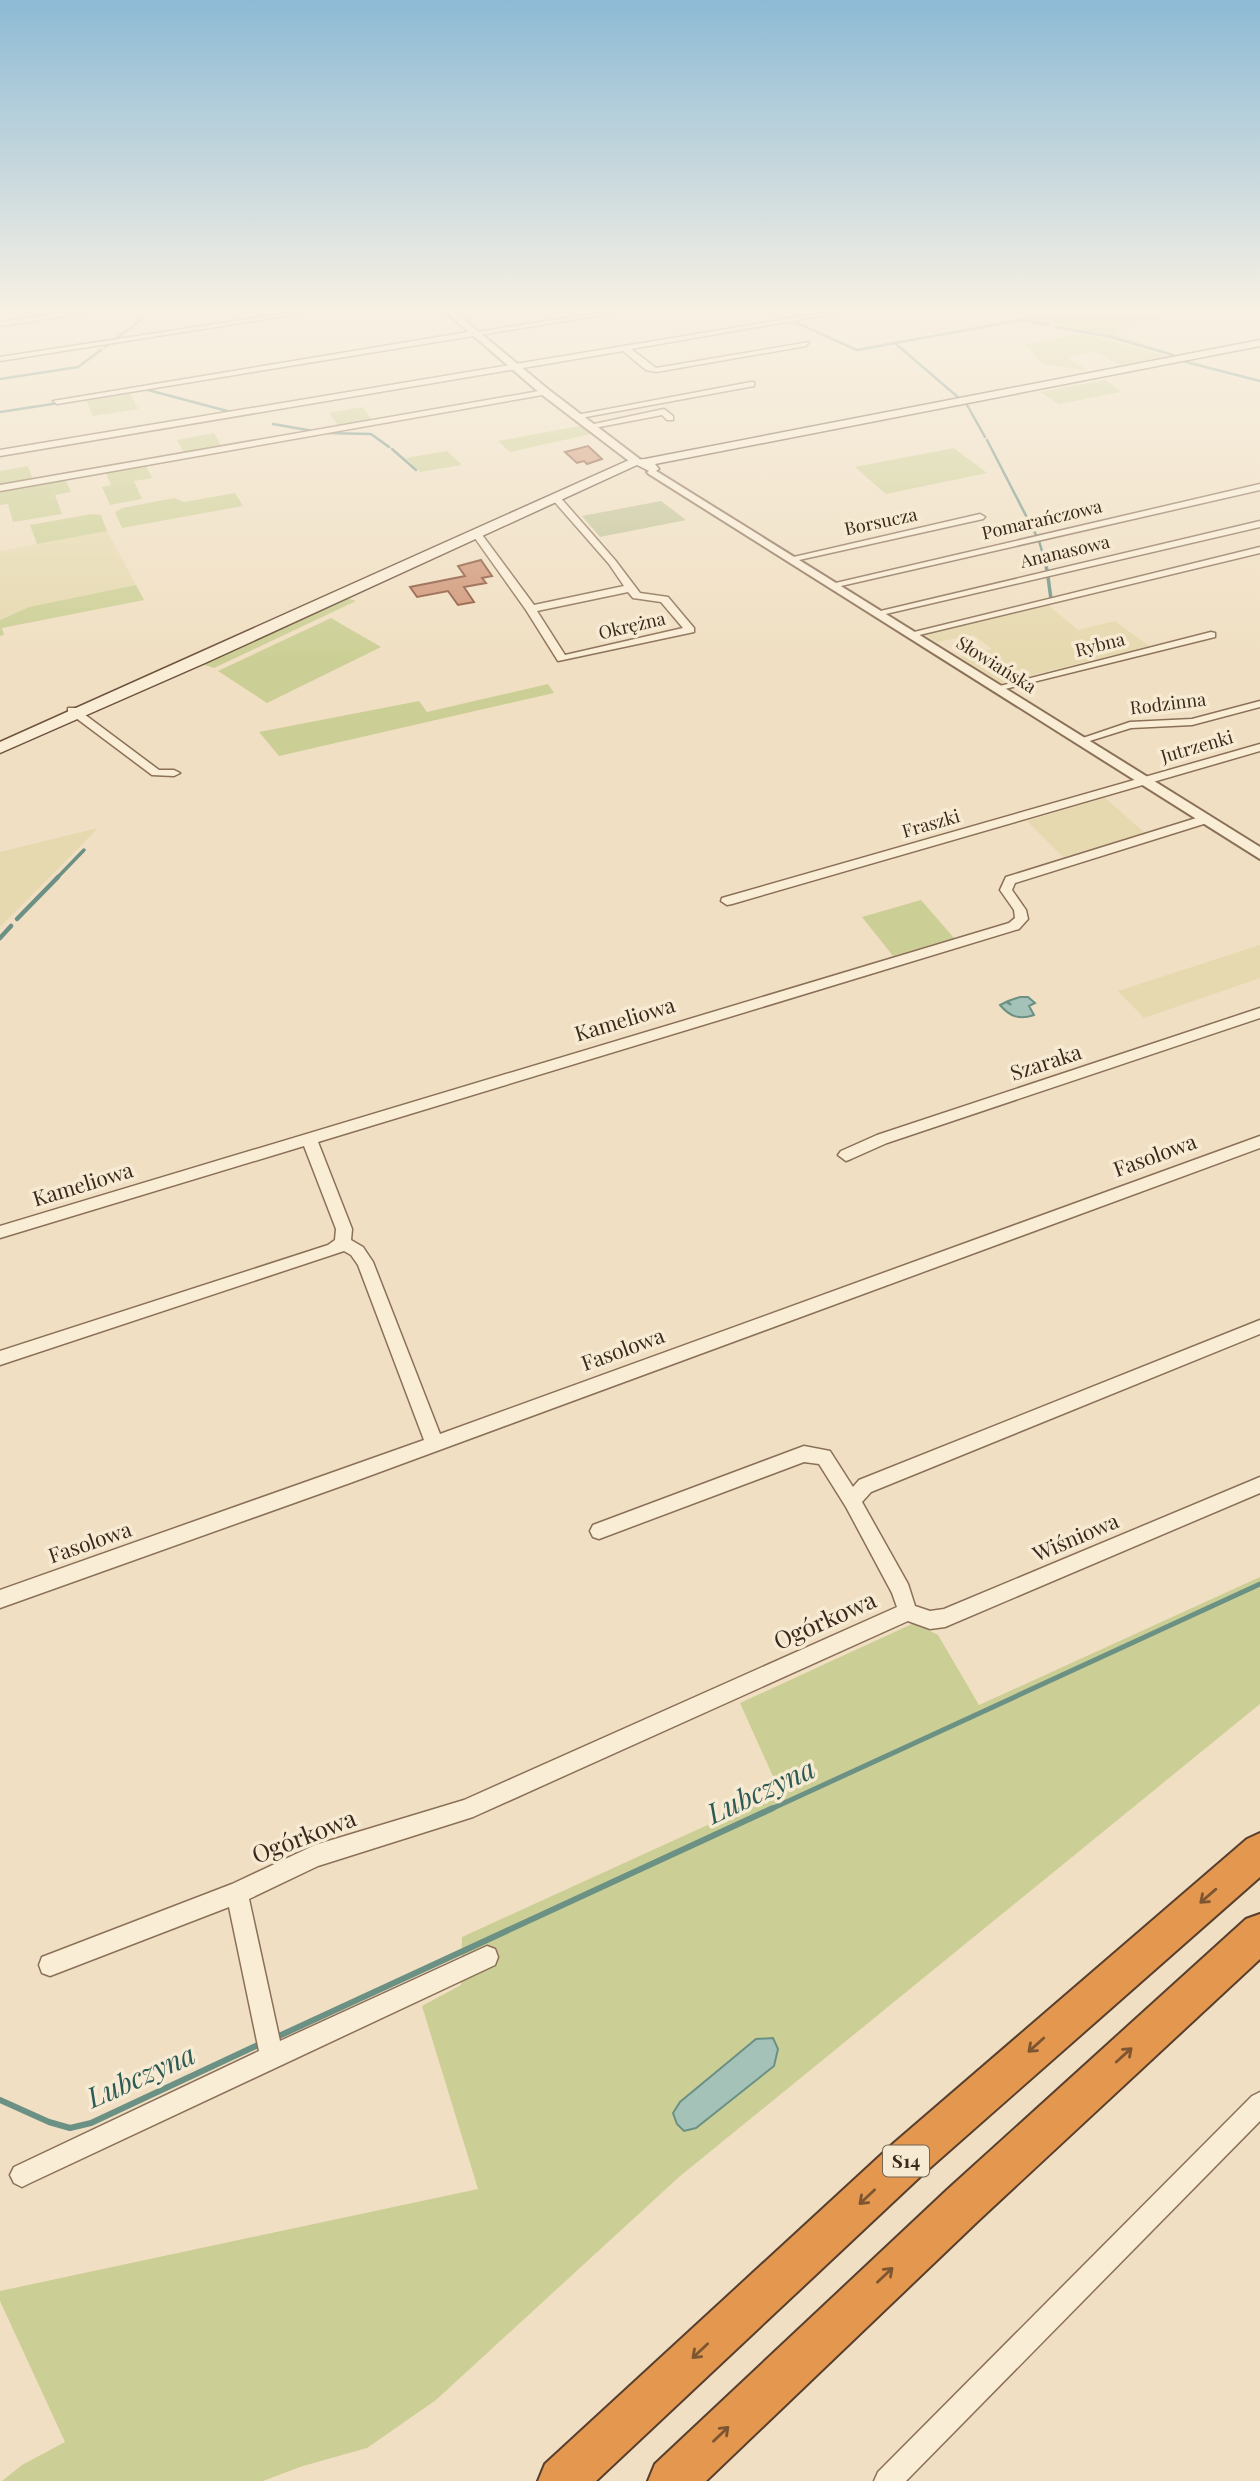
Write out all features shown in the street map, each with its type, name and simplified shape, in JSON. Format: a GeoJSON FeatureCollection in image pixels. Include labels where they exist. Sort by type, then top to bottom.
{"type":"FeatureCollection","features":[{"type":"Feature","properties":{"kind":"highway","name":"S14"},"geometry":{"type":"LineString","coordinates":[[562,2481],[909,2158],[1260,1852]]}},
{"type":"Feature","properties":{"kind":"highway"},"geometry":{"type":"LineString","coordinates":[[672,2481],[894,2266],[1260,1933]]}},
{"type":"Feature","properties":{"kind":"main road"},"geometry":{"type":"LineString","coordinates":[[0,745],[556,498],[637,471],[706,453],[828,429]]}},
{"type":"Feature","properties":{"kind":"street"},"geometry":{"type":"LineString","coordinates":[[0,453],[141,429]]}},
{"type":"Feature","properties":{"kind":"street"},"geometry":{"type":"LineString","coordinates":[[0,488],[336,429]]}},
{"type":"Feature","properties":{"kind":"street"},"geometry":{"type":"LineString","coordinates":[[592,429],[637,471]]}},
{"type":"Feature","properties":{"kind":"street","name":"Słowiańska"},"geometry":{"type":"LineString","coordinates":[[637,471],[710,508],[1260,854]]}},
{"type":"Feature","properties":{"kind":"street","name":"Pomarańczowa"},"geometry":{"type":"LineString","coordinates":[[832,585],[1260,487]]}},
{"type":"Feature","properties":{"kind":"street","name":"Okrężna"},"geometry":{"type":"LineString","coordinates":[[477,534],[531,609],[562,659],[690,631],[664,599],[637,596],[612,562],[556,498]]}},
{"type":"Feature","properties":{"kind":"street","name":"Borsucza"},"geometry":{"type":"LineString","coordinates":[[790,559],[979,517]]}},
{"type":"Feature","properties":{"kind":"street","name":"Ananasowa"},"geometry":{"type":"LineString","coordinates":[[877,613],[1260,524]]}},
{"type":"Feature","properties":{"kind":"street"},"geometry":{"type":"LineString","coordinates":[[911,634],[1260,550]]}},
{"type":"Feature","properties":{"kind":"street","name":"Okrężna"},"geometry":{"type":"LineString","coordinates":[[531,609],[630,588]]}},
{"type":"Feature","properties":{"kind":"street","name":"Rybna"},"geometry":{"type":"LineString","coordinates":[[997,688],[1211,635]]}},
{"type":"Feature","properties":{"kind":"street","name":"Rodzinna"},"geometry":{"type":"LineString","coordinates":[[1080,741],[1130,726],[1192,722],[1260,704]]}},
{"type":"Feature","properties":{"kind":"street"},"geometry":{"type":"LineString","coordinates":[[74,712],[156,774],[174,773]]}},
{"type":"Feature","properties":{"kind":"street","name":"Jutrzenki"},"geometry":{"type":"LineString","coordinates":[[1144,780],[1260,747]]}},
{"type":"Feature","properties":{"kind":"street","name":"Fraszki"},"geometry":{"type":"LineString","coordinates":[[727,901],[1144,780]]}},
{"type":"Feature","properties":{"kind":"street","name":"Kameliowa"},"geometry":{"type":"LineString","coordinates":[[0,1232],[1014,926],[1022,919],[1020,910],[1006,890],[1010,880],[1206,820]]}},
{"type":"Feature","properties":{"kind":"street","name":"Szaraka"},"geometry":{"type":"LineString","coordinates":[[846,1155],[882,1139],[1260,1013]]}},
{"type":"Feature","properties":{"kind":"street"},"geometry":{"type":"LineString","coordinates":[[0,1358],[334,1250],[343,1243],[344,1229],[309,1139]]}},
{"type":"Feature","properties":{"kind":"street","name":"Fasolowa"},"geometry":{"type":"LineString","coordinates":[[0,1599],[337,1480],[434,1442],[1260,1142]]}},
{"type":"Feature","properties":{"kind":"street"},"geometry":{"type":"LineString","coordinates":[[343,1243],[357,1251],[365,1262],[434,1442]]}},
{"type":"Feature","properties":{"kind":"street"},"geometry":{"type":"LineString","coordinates":[[852,1501],[865,1486],[1260,1327]]}},
{"type":"Feature","properties":{"kind":"street","name":"Ogórkowa"},"geometry":{"type":"LineString","coordinates":[[50,1965],[237,1893],[315,1856],[466,1810],[908,1612],[901,1590],[852,1501],[824,1457],[804,1454],[599,1531]]}},
{"type":"Feature","properties":{"kind":"street","name":"Wiśniowa"},"geometry":{"type":"LineString","coordinates":[[908,1612],[930,1620],[944,1618],[1260,1485]]}},
{"type":"Feature","properties":{"kind":"street","name":"Ogórkowa"},"geometry":{"type":"LineString","coordinates":[[237,1893],[272,2057]]}},
{"type":"Feature","properties":{"kind":"street"},"geometry":{"type":"LineString","coordinates":[[22,2175],[486,1957]]}},
{"type":"Feature","properties":{"kind":"street"},"geometry":{"type":"LineString","coordinates":[[887,2481],[1260,2104]]}},
{"type":"Feature","properties":{"kind":"shaded area"},"geometry":{"type":"Polygon","coordinates":[[[107,531],[136,585],[29,607],[0,620],[0,551],[107,531]]]}},
{"type":"Feature","properties":{"kind":"shaded area"},"geometry":{"type":"Polygon","coordinates":[[[1046,603],[1078,630],[1115,621],[1149,646],[1001,683],[960,657],[992,649],[973,635],[937,642],[922,633],[1046,603]]]}},
{"type":"Feature","properties":{"kind":"shaded area"},"geometry":{"type":"Polygon","coordinates":[[[1105,798],[1145,833],[1063,857],[1027,821],[1105,798]]]}},
{"type":"Feature","properties":{"kind":"shaded area"},"geometry":{"type":"Polygon","coordinates":[[[98,828],[27,900],[0,927],[0,852],[98,828]]]}},
{"type":"Feature","properties":{"kind":"shaded area"},"geometry":{"type":"Polygon","coordinates":[[[1260,945],[1260,978],[1144,1018],[1118,991],[1260,945]]]}},
{"type":"Feature","properties":{"kind":"green space"},"geometry":{"type":"Polygon","coordinates":[[[565,429],[584,429],[591,434],[510,452],[498,441],[565,429]]]}},
{"type":"Feature","properties":{"kind":"green space"},"geometry":{"type":"Polygon","coordinates":[[[214,433],[222,447],[184,453],[177,440],[214,433]]]}},
{"type":"Feature","properties":{"kind":"green space"},"geometry":{"type":"Polygon","coordinates":[[[954,448],[987,473],[886,494],[855,467],[954,448]]]}},
{"type":"Feature","properties":{"kind":"green space"},"geometry":{"type":"Polygon","coordinates":[[[447,451],[462,465],[420,472],[406,458],[447,451]]]}},
{"type":"Feature","properties":{"kind":"green space"},"geometry":{"type":"Polygon","coordinates":[[[145,464],[152,478],[134,481],[142,499],[110,505],[102,487],[111,485],[105,471],[145,464]]]}},
{"type":"Feature","properties":{"kind":"green space"},"geometry":{"type":"Polygon","coordinates":[[[28,466],[33,480],[0,486],[0,471],[28,466]]]}},
{"type":"Feature","properties":{"kind":"green space"},"geometry":{"type":"Polygon","coordinates":[[[65,479],[71,492],[55,495],[62,514],[13,522],[8,504],[0,505],[0,490],[65,479]]]}},
{"type":"Feature","properties":{"kind":"green space"},"geometry":{"type":"Polygon","coordinates":[[[235,493],[243,506],[122,528],[115,512],[122,508],[174,498],[184,502],[235,493]]]}},
{"type":"Feature","properties":{"kind":"green space"},"geometry":{"type":"Polygon","coordinates":[[[661,501],[686,520],[600,537],[582,516],[661,501]]]}},
{"type":"Feature","properties":{"kind":"green space"},"geometry":{"type":"Polygon","coordinates":[[[92,514],[101,515],[107,531],[37,544],[30,525],[92,514]]]}},
{"type":"Feature","properties":{"kind":"green space"},"geometry":{"type":"Polygon","coordinates":[[[136,585],[144,600],[2,628],[4,635],[0,636],[0,620],[29,607],[136,585]]]}},
{"type":"Feature","properties":{"kind":"green space"},"geometry":{"type":"Polygon","coordinates":[[[347,598],[356,601],[214,668],[202,664],[347,598]]]}},
{"type":"Feature","properties":{"kind":"green space"},"geometry":{"type":"Polygon","coordinates":[[[331,618],[381,647],[267,703],[218,671],[331,618]]]}},
{"type":"Feature","properties":{"kind":"green space"},"geometry":{"type":"Polygon","coordinates":[[[548,684],[554,693],[279,756],[259,732],[419,701],[427,712],[548,684]]]}},
{"type":"Feature","properties":{"kind":"green space"},"geometry":{"type":"Polygon","coordinates":[[[921,900],[954,938],[893,956],[862,917],[921,900]]]}},
{"type":"Feature","properties":{"kind":"green space"},"geometry":{"type":"Polygon","coordinates":[[[1260,1577],[1260,1704],[679,2177],[436,2400],[367,2448],[303,2466],[263,2481],[2,2481],[22,2465],[65,2442],[0,2301],[0,2291],[478,2189],[422,2006],[461,1985],[462,1937],[780,1792],[740,1703],[914,1623],[938,1635],[979,1705],[1260,1577]]]}},
{"type":"Feature","properties":{"kind":"water"},"geometry":{"type":"Polygon","coordinates":[[[1028,997],[1035,1003],[1029,1006],[1034,1015],[1016,1016],[1000,1005],[1006,1002],[1011,1005],[1008,1001],[1028,997]]]}},
{"type":"Feature","properties":{"kind":"water"},"geometry":{"type":"Polygon","coordinates":[[[773,2038],[778,2049],[774,2066],[696,2128],[684,2131],[677,2124],[673,2113],[680,2102],[756,2039],[773,2038]]]}},
{"type":"Feature","properties":{"kind":"building"},"geometry":{"type":"Polygon","coordinates":[[[588,446],[602,459],[587,464],[584,461],[577,463],[565,452],[588,446]]]}},
{"type":"Feature","properties":{"kind":"building"},"geometry":{"type":"Polygon","coordinates":[[[481,560],[492,576],[482,578],[486,583],[464,587],[474,602],[458,605],[448,591],[417,597],[410,587],[465,576],[458,566],[481,560]]]}},
{"type":"Feature","properties":{"kind":"waterway"},"geometry":{"type":"LineString","coordinates":[[300,429],[313,431]]}},
{"type":"Feature","properties":{"kind":"waterway"},"geometry":{"type":"LineString","coordinates":[[980,429],[985,437]]}},
{"type":"Feature","properties":{"kind":"waterway"},"geometry":{"type":"LineString","coordinates":[[325,433],[371,434],[389,447]]}},
{"type":"Feature","properties":{"kind":"waterway"},"geometry":{"type":"LineString","coordinates":[[987,440],[1036,535]]}},
{"type":"Feature","properties":{"kind":"waterway"},"geometry":{"type":"LineString","coordinates":[[392,449],[416,470]]}},
{"type":"Feature","properties":{"kind":"waterway"},"geometry":{"type":"LineString","coordinates":[[1039,541],[1045,561]]}},
{"type":"Feature","properties":{"kind":"waterway"},"geometry":{"type":"LineString","coordinates":[[1044,559],[1047,570]]}},
{"type":"Feature","properties":{"kind":"waterway"},"geometry":{"type":"LineString","coordinates":[[1048,577],[1051,599]]}},
{"type":"Feature","properties":{"kind":"waterway"},"geometry":{"type":"LineString","coordinates":[[56,879],[84,850]]}},
{"type":"Feature","properties":{"kind":"waterway"},"geometry":{"type":"LineString","coordinates":[[17,919],[58,877]]}},
{"type":"Feature","properties":{"kind":"waterway"},"geometry":{"type":"LineString","coordinates":[[0,938],[11,926]]}},
{"type":"Feature","properties":{"kind":"waterway","name":"Lubczyna"},"geometry":{"type":"LineString","coordinates":[[769,1810],[1260,1584]]}},
{"type":"Feature","properties":{"kind":"waterway","name":"Lubczyna"},"geometry":{"type":"LineString","coordinates":[[279,2036],[773,1808]]}},
{"type":"Feature","properties":{"kind":"waterway","name":"Lubczyna"},"geometry":{"type":"LineString","coordinates":[[0,2100],[49,2122],[70,2128],[91,2123],[258,2045]]}}]}
